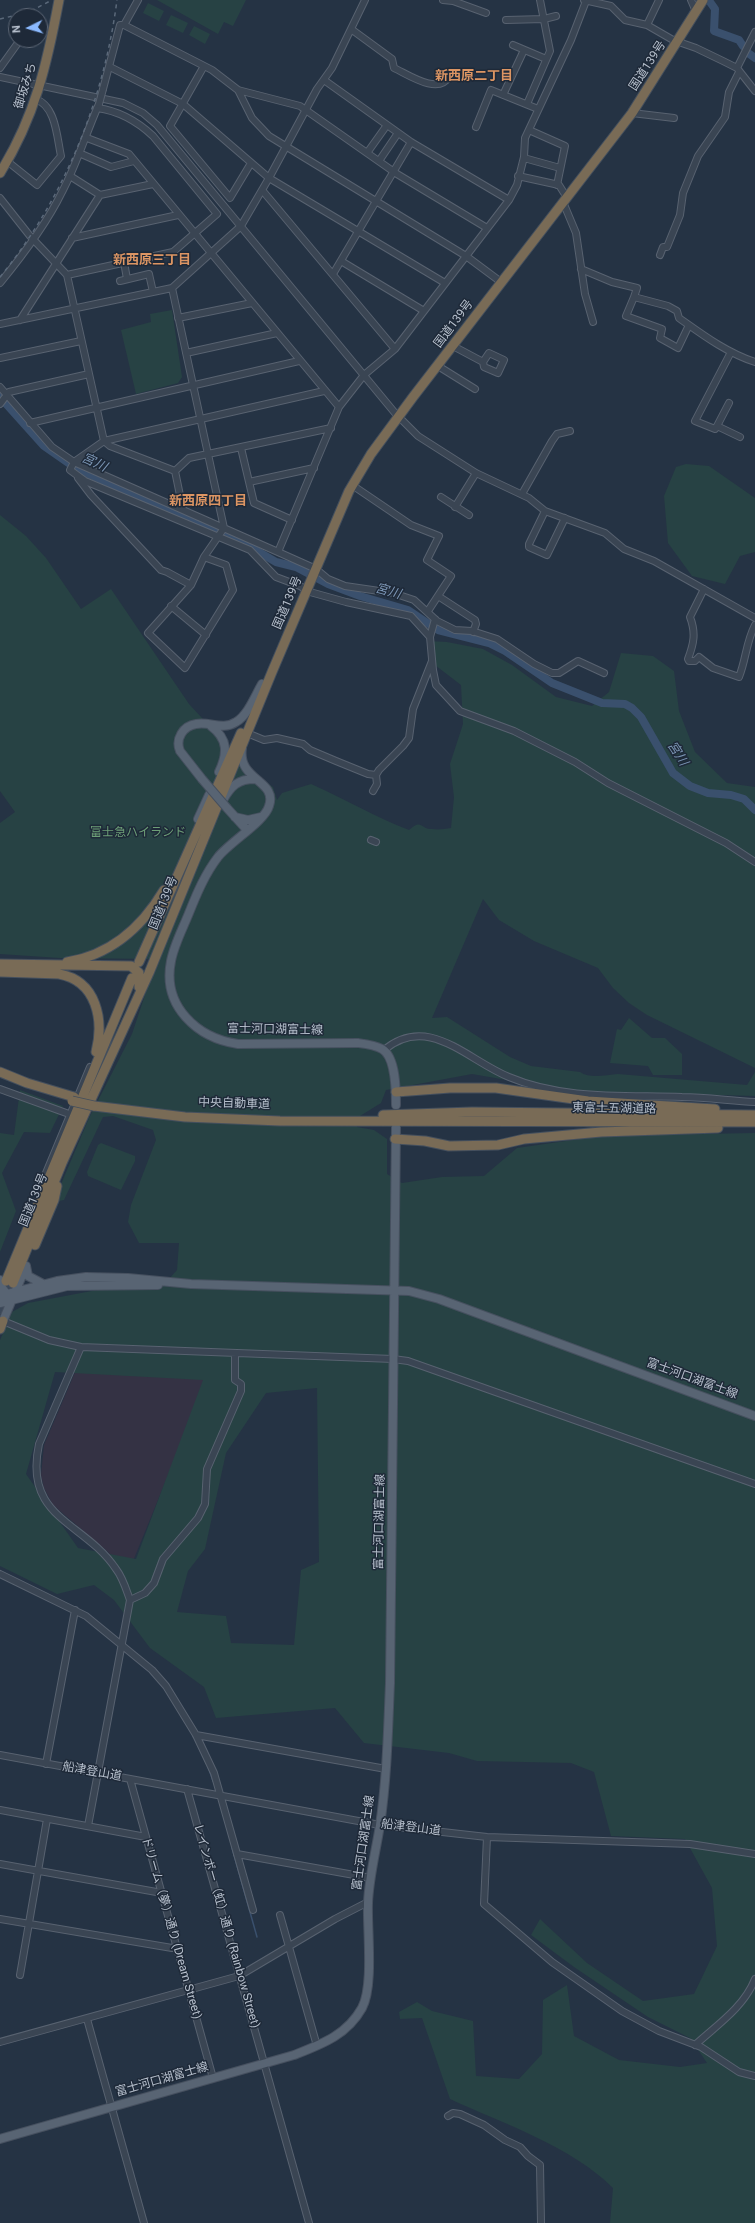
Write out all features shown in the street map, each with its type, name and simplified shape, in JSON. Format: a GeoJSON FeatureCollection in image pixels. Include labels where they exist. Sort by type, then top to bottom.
{"type":"FeatureCollection","features":[{"type":"Feature","properties":{"kind":"highway","name":"国道139号"},"geometry":{"type":"LineString","coordinates":[[59,1161],[125,1025],[246,736],[351,477],[397,414],[563,198],[644,87],[703,0]]}},
{"type":"Feature","properties":{"kind":"highway","name":"御坂みち"},"geometry":{"type":"LineString","coordinates":[[0,173],[27,124],[36,99],[59,1]]}},
{"type":"Feature","properties":{"kind":"highway","name":"国道139号"},"geometry":{"type":"LineString","coordinates":[[563,198],[632,113],[675,41],[694,2]]}},
{"type":"Feature","properties":{"kind":"highway","name":"国道139号"},"geometry":{"type":"LineString","coordinates":[[313,569],[352,485],[364,464],[397,414],[438,366],[500,281]]}},
{"type":"Feature","properties":{"kind":"highway","name":"国道139号"},"geometry":{"type":"LineString","coordinates":[[138,965],[186,852],[305,588]]}},
{"type":"Feature","properties":{"kind":"highway"},"geometry":{"type":"LineString","coordinates":[[49,969],[92,955],[126,936],[153,908],[186,852]]}},
{"type":"Feature","properties":{"kind":"highway"},"geometry":{"type":"LineString","coordinates":[[0,972],[138,965],[151,957],[170,919]]}},
{"type":"Feature","properties":{"kind":"highway"},"geometry":{"type":"LineString","coordinates":[[0,964],[49,969],[69,975],[86,987],[94,999],[100,1026],[96,1052],[90,1067],[84,1093]]}},
{"type":"Feature","properties":{"kind":"highway"},"geometry":{"type":"LineString","coordinates":[[125,1025],[140,982],[138,965]]}},
{"type":"Feature","properties":{"kind":"highway","name":"国道139号"},"geometry":{"type":"LineString","coordinates":[[7,1284],[59,1161],[84,1093],[132,978]]}},
{"type":"Feature","properties":{"kind":"highway","name":"中央自動車道"},"geometry":{"type":"LineString","coordinates":[[0,1072],[73,1099]]}},
{"type":"Feature","properties":{"kind":"highway","name":"中央自動車道"},"geometry":{"type":"LineString","coordinates":[[0,1076],[73,1099],[143,1113],[241,1120],[472,1116]]}},
{"type":"Feature","properties":{"kind":"highway"},"geometry":{"type":"LineString","coordinates":[[396,1092],[450,1088],[496,1088],[588,1101],[735,1110],[750,1115]]}},
{"type":"Feature","properties":{"kind":"highway","name":"東富士五湖道路"},"geometry":{"type":"LineString","coordinates":[[472,1116],[750,1115]]}},
{"type":"Feature","properties":{"kind":"highway","name":"東富士五湖道路"},"geometry":{"type":"LineString","coordinates":[[472,1116],[755,1122]]}},
{"type":"Feature","properties":{"kind":"highway"},"geometry":{"type":"LineString","coordinates":[[395,1140],[425,1141],[449,1146],[498,1145],[524,1139],[601,1132],[755,1126]]}},
{"type":"Feature","properties":{"kind":"highway"},"geometry":{"type":"LineString","coordinates":[[7,1284],[41,1185],[59,1161]]}},
{"type":"Feature","properties":{"kind":"highway"},"geometry":{"type":"LineString","coordinates":[[26,1266],[54,1200],[59,1161]]}},
{"type":"Feature","properties":{"kind":"main road"},"geometry":{"type":"LineString","coordinates":[[246,830],[180,751],[178,740],[182,733],[192,725],[199,723],[211,726],[229,725],[241,718],[262,684]]}},
{"type":"Feature","properties":{"kind":"main road"},"geometry":{"type":"LineString","coordinates":[[186,852],[225,755],[225,741],[222,735],[211,726]]}},
{"type":"Feature","properties":{"kind":"main road"},"geometry":{"type":"LineString","coordinates":[[246,736],[242,753],[243,762],[246,770],[255,779]]}},
{"type":"Feature","properties":{"kind":"main road"},"geometry":{"type":"LineString","coordinates":[[208,828],[231,787],[241,780],[255,779]]}},
{"type":"Feature","properties":{"kind":"main road","name":"富士河口湖富士線"},"geometry":{"type":"LineString","coordinates":[[255,779],[265,786],[271,798],[268,810],[219,856],[205,876],[172,954],[170,982],[175,1001],[185,1018],[201,1032],[219,1041],[229,1043],[358,1043],[373,1045],[384,1050]]}},
{"type":"Feature","properties":{"kind":"main road"},"geometry":{"type":"LineString","coordinates":[[234,816],[248,820],[262,816]]}},
{"type":"Feature","properties":{"kind":"main road"},"geometry":{"type":"LineString","coordinates":[[233,842],[236,829],[234,816]]}},
{"type":"Feature","properties":{"kind":"main road"},"geometry":{"type":"LineString","coordinates":[[384,1050],[391,1063],[396,1092],[396,1105]]}},
{"type":"Feature","properties":{"kind":"main road","name":"富士河口湖富士線"},"geometry":{"type":"LineString","coordinates":[[0,2138],[213,2078],[317,2046],[340,2034],[352,2024],[363,2006],[369,1982],[368,1902],[380,1825],[386,1769],[390,1682],[396,1127]]}},
{"type":"Feature","properties":{"kind":"main road"},"geometry":{"type":"LineString","coordinates":[[2,1325],[4,1313],[2,1288],[26,1266]]}},
{"type":"Feature","properties":{"kind":"main road"},"geometry":{"type":"LineString","coordinates":[[26,1266],[28,1276],[43,1284]]}},
{"type":"Feature","properties":{"kind":"main road","name":"富士河口湖富士線"},"geometry":{"type":"LineString","coordinates":[[7,1284],[43,1284],[86,1277],[128,1278],[191,1284]]}},
{"type":"Feature","properties":{"kind":"main road"},"geometry":{"type":"LineString","coordinates":[[3,1302],[7,1284]]}},
{"type":"Feature","properties":{"kind":"main road","name":"富士河口湖富士線"},"geometry":{"type":"LineString","coordinates":[[3,1302],[72,1286],[191,1284],[394,1290],[439,1299],[755,1416]]}},
{"type":"Feature","properties":{"kind":"street"},"geometry":{"type":"LineString","coordinates":[[0,283],[33,240],[62,193],[87,138],[110,67],[120,25],[124,25],[138,0]]}},
{"type":"Feature","properties":{"kind":"street"},"geometry":{"type":"LineString","coordinates":[[0,324],[172,288],[241,226],[286,148],[317,89],[332,68],[365,0]]}},
{"type":"Feature","properties":{"kind":"street"},"geometry":{"type":"LineString","coordinates":[[443,0],[455,1],[486,13]]}},
{"type":"Feature","properties":{"kind":"street"},"geometry":{"type":"LineString","coordinates":[[527,104],[550,51],[540,0]]}},
{"type":"Feature","properties":{"kind":"street"},"geometry":{"type":"LineString","coordinates":[[278,552],[339,407],[364,375],[395,349],[509,200],[517,185],[518,176],[524,158],[525,138],[571,40],[585,0],[611,6],[626,20],[647,25],[675,41],[696,48],[738,70],[755,91]]}},
{"type":"Feature","properties":{"kind":"street"},"geometry":{"type":"LineString","coordinates":[[647,25],[659,0]]}},
{"type":"Feature","properties":{"kind":"street"},"geometry":{"type":"LineString","coordinates":[[506,20],[544,19],[556,16]]}},
{"type":"Feature","properties":{"kind":"street"},"geometry":{"type":"LineString","coordinates":[[124,25],[204,66],[238,90],[283,100],[300,106],[393,171],[487,228]]}},
{"type":"Feature","properties":{"kind":"street"},"geometry":{"type":"LineString","coordinates":[[351,29],[392,60],[394,68],[425,82],[438,85],[446,82],[449,77]]}},
{"type":"Feature","properties":{"kind":"street"},"geometry":{"type":"LineString","coordinates":[[660,255],[663,248],[667,247],[677,222],[683,194],[698,156],[725,117],[729,92],[755,32]]}},
{"type":"Feature","properties":{"kind":"street"},"geometry":{"type":"LineString","coordinates":[[513,45],[546,59]]}},
{"type":"Feature","properties":{"kind":"street"},"geometry":{"type":"LineString","coordinates":[[0,68],[14,48]]}},
{"type":"Feature","properties":{"kind":"street"},"geometry":{"type":"LineString","coordinates":[[503,95],[524,50]]}},
{"type":"Feature","properties":{"kind":"street"},"geometry":{"type":"LineString","coordinates":[[204,66],[170,126],[230,198],[251,163]]}},
{"type":"Feature","properties":{"kind":"street"},"geometry":{"type":"LineString","coordinates":[[110,67],[183,104],[269,178],[445,283]]}},
{"type":"Feature","properties":{"kind":"street"},"geometry":{"type":"LineString","coordinates":[[0,77],[122,103],[143,113],[157,125],[364,375],[418,436],[476,473],[529,498],[545,511],[605,533],[624,549],[654,561],[755,618]]}},
{"type":"Feature","properties":{"kind":"street"},"geometry":{"type":"LineString","coordinates":[[324,80],[411,142],[509,200]]}},
{"type":"Feature","properties":{"kind":"street"},"geometry":{"type":"LineString","coordinates":[[238,90],[252,118],[259,128],[286,148],[466,256],[500,281]]}},
{"type":"Feature","properties":{"kind":"street"},"geometry":{"type":"LineString","coordinates":[[476,127],[491,90],[538,109]]}},
{"type":"Feature","properties":{"kind":"street"},"geometry":{"type":"LineString","coordinates":[[7,161],[37,185],[61,156],[52,115],[46,106],[36,99]]}},
{"type":"Feature","properties":{"kind":"street"},"geometry":{"type":"LineString","coordinates":[[67,275],[173,252],[217,214],[158,142],[142,126],[129,117],[98,106]]}},
{"type":"Feature","properties":{"kind":"street"},"geometry":{"type":"LineString","coordinates":[[632,113],[674,118]]}},
{"type":"Feature","properties":{"kind":"street"},"geometry":{"type":"LineString","coordinates":[[367,153],[387,125]]}},
{"type":"Feature","properties":{"kind":"street"},"geometry":{"type":"LineString","coordinates":[[529,130],[565,146],[557,185],[576,233],[585,294],[593,322]]}},
{"type":"Feature","properties":{"kind":"street"},"geometry":{"type":"LineString","coordinates":[[379,161],[398,133]]}},
{"type":"Feature","properties":{"kind":"street"},"geometry":{"type":"LineString","coordinates":[[87,138],[129,154],[299,361],[339,407]]}},
{"type":"Feature","properties":{"kind":"street"},"geometry":{"type":"LineString","coordinates":[[334,274],[358,230],[411,142]]}},
{"type":"Feature","properties":{"kind":"street"},"geometry":{"type":"LineString","coordinates":[[79,153],[111,167],[134,161]]}},
{"type":"Feature","properties":{"kind":"street"},"geometry":{"type":"LineString","coordinates":[[524,158],[560,168]]}},
{"type":"Feature","properties":{"kind":"street"},"geometry":{"type":"LineString","coordinates":[[70,176],[100,195],[153,184]]}},
{"type":"Feature","properties":{"kind":"street"},"geometry":{"type":"LineString","coordinates":[[518,176],[557,185]]}},
{"type":"Feature","properties":{"kind":"street"},"geometry":{"type":"LineString","coordinates":[[262,190],[334,274],[395,349]]}},
{"type":"Feature","properties":{"kind":"street"},"geometry":{"type":"LineString","coordinates":[[20,320],[100,195]]}},
{"type":"Feature","properties":{"kind":"street"},"geometry":{"type":"LineString","coordinates":[[0,198],[33,240],[67,275],[89,374],[95,409],[104,441],[110,446],[175,470]]}},
{"type":"Feature","properties":{"kind":"street"},"geometry":{"type":"LineString","coordinates":[[72,238],[178,215]]}},
{"type":"Feature","properties":{"kind":"street"},"geometry":{"type":"LineString","coordinates":[[341,261],[424,311]]}},
{"type":"Feature","properties":{"kind":"street"},"geometry":{"type":"LineString","coordinates":[[124,262],[127,279]]}},
{"type":"Feature","properties":{"kind":"street"},"geometry":{"type":"LineString","coordinates":[[581,269],[612,282],[637,288],[626,316],[662,329],[660,338],[678,348],[689,325]]}},
{"type":"Feature","properties":{"kind":"street"},"geometry":{"type":"LineString","coordinates":[[120,281],[149,274],[153,292]]}},
{"type":"Feature","properties":{"kind":"street"},"geometry":{"type":"LineString","coordinates":[[172,288],[201,420],[221,533],[204,557],[191,585],[148,633],[185,668],[233,590],[226,566],[204,557]]}},
{"type":"Feature","properties":{"kind":"street"},"geometry":{"type":"LineString","coordinates":[[634,297],[668,306],[677,311],[678,318],[739,357],[755,362]]}},
{"type":"Feature","properties":{"kind":"street"},"geometry":{"type":"LineString","coordinates":[[178,318],[252,304]]}},
{"type":"Feature","properties":{"kind":"street"},"geometry":{"type":"LineString","coordinates":[[186,353],[277,333]]}},
{"type":"Feature","properties":{"kind":"street"},"geometry":{"type":"LineString","coordinates":[[0,358],[81,341]]}},
{"type":"Feature","properties":{"kind":"street"},"geometry":{"type":"LineString","coordinates":[[453,346],[483,362]]}},
{"type":"Feature","properties":{"kind":"street"},"geometry":{"type":"LineString","coordinates":[[729,404],[715,429],[695,421],[731,352]]}},
{"type":"Feature","properties":{"kind":"street"},"geometry":{"type":"LineString","coordinates":[[30,423],[299,361]]}},
{"type":"Feature","properties":{"kind":"street"},"geometry":{"type":"LineString","coordinates":[[438,366],[475,389]]}},
{"type":"Feature","properties":{"kind":"street"},"geometry":{"type":"LineString","coordinates":[[0,403],[6,395],[89,374]]}},
{"type":"Feature","properties":{"kind":"street"},"geometry":{"type":"LineString","coordinates":[[0,387],[52,447],[74,463],[183,510],[250,550],[276,577],[346,602],[405,613],[411,616],[431,636]]}},
{"type":"Feature","properties":{"kind":"street"},"geometry":{"type":"LineString","coordinates":[[191,585],[161,570],[96,501],[76,475],[70,470],[74,463],[104,441],[324,391]]}},
{"type":"Feature","properties":{"kind":"street"},"geometry":{"type":"LineString","coordinates":[[717,426],[740,436]]}},
{"type":"Feature","properties":{"kind":"street"},"geometry":{"type":"LineString","coordinates":[[175,470],[190,458],[331,428]]}},
{"type":"Feature","properties":{"kind":"street"},"geometry":{"type":"LineString","coordinates":[[522,494],[554,437],[557,434],[570,431]]}},
{"type":"Feature","properties":{"kind":"street"},"geometry":{"type":"LineString","coordinates":[[241,448],[254,503],[292,520]]}},
{"type":"Feature","properties":{"kind":"street"},"geometry":{"type":"LineString","coordinates":[[249,482],[314,468]]}},
{"type":"Feature","properties":{"kind":"street"},"geometry":{"type":"LineString","coordinates":[[175,470],[183,510]]}},
{"type":"Feature","properties":{"kind":"street"},"geometry":{"type":"LineString","coordinates":[[455,506],[476,473]]}},
{"type":"Feature","properties":{"kind":"street"},"geometry":{"type":"LineString","coordinates":[[76,475],[221,533],[278,552],[313,569],[328,579],[345,586],[394,593],[414,600],[428,611],[434,620],[455,630],[473,632],[497,639],[534,664],[552,673],[559,673],[578,661],[604,673]]}},
{"type":"Feature","properties":{"kind":"street"},"geometry":{"type":"LineString","coordinates":[[352,485],[411,525],[439,536],[427,560],[451,576],[428,611]]}},
{"type":"Feature","properties":{"kind":"street"},"geometry":{"type":"LineString","coordinates":[[441,498],[469,515]]}},
{"type":"Feature","properties":{"kind":"street"},"geometry":{"type":"LineString","coordinates":[[545,511],[529,544],[529,547],[547,555],[565,518]]}},
{"type":"Feature","properties":{"kind":"street"},"geometry":{"type":"LineString","coordinates":[[704,589],[690,617],[695,634],[688,659],[690,661],[695,661],[699,657],[713,668],[739,677],[746,657],[749,636],[755,625]]}},
{"type":"Feature","properties":{"kind":"street"},"geometry":{"type":"LineString","coordinates":[[438,596],[475,620],[476,624],[473,632]]}},
{"type":"Feature","properties":{"kind":"street"},"geometry":{"type":"LineString","coordinates":[[171,606],[206,635]]}},
{"type":"Feature","properties":{"kind":"street"},"geometry":{"type":"LineString","coordinates":[[434,620],[431,636],[432,661],[436,685],[460,711],[514,731],[568,759],[608,783],[726,843],[755,862]]}},
{"type":"Feature","properties":{"kind":"street"},"geometry":{"type":"LineString","coordinates":[[373,791],[377,784],[376,775],[409,738],[413,709],[432,661]]}},
{"type":"Feature","properties":{"kind":"street"},"geometry":{"type":"LineString","coordinates":[[246,736],[264,740],[277,738],[303,744],[310,750],[368,774],[376,775]]}},
{"type":"Feature","properties":{"kind":"street"},"geometry":{"type":"LineString","coordinates":[[384,1050],[394,1041],[412,1035],[433,1037],[509,1077],[548,1089],[599,1095],[700,1101],[755,1102]]}},
{"type":"Feature","properties":{"kind":"street"},"geometry":{"type":"LineString","coordinates":[[41,1185],[69,1114],[90,1067]]}},
{"type":"Feature","properties":{"kind":"street"},"geometry":{"type":"LineString","coordinates":[[0,1089],[69,1114]]}},
{"type":"Feature","properties":{"kind":"street"},"geometry":{"type":"LineString","coordinates":[[2,1325],[49,1340],[81,1347],[393,1359],[408,1361],[755,1484]]}},
{"type":"Feature","properties":{"kind":"street"},"geometry":{"type":"LineString","coordinates":[[81,1347],[39,1444],[36,1460],[36,1476],[42,1494],[50,1508],[103,1554],[116,1569],[130,1600],[88,1826]]}},
{"type":"Feature","properties":{"kind":"street"},"geometry":{"type":"LineString","coordinates":[[130,1600],[145,1593],[154,1583],[163,1559],[198,1518],[205,1504],[207,1469],[241,1391],[241,1384],[234,1380],[235,1353]]}},
{"type":"Feature","properties":{"kind":"street"},"geometry":{"type":"LineString","coordinates":[[0,1574],[76,1610],[98,1624],[109,1636],[152,1670],[166,1686],[196,1735],[214,1773],[218,1794],[253,1910]]}},
{"type":"Feature","properties":{"kind":"street"},"geometry":{"type":"LineString","coordinates":[[46,1764],[76,1610]]}},
{"type":"Feature","properties":{"kind":"street"},"geometry":{"type":"LineString","coordinates":[[196,1735],[386,1769]]}},
{"type":"Feature","properties":{"kind":"street","name":"船津登山道"},"geometry":{"type":"LineString","coordinates":[[0,1755],[380,1825],[487,1837],[690,1844],[755,1854]]}},
{"type":"Feature","properties":{"kind":"street","name":"ドリーム（夢）通り (Dream Street)"},"geometry":{"type":"LineString","coordinates":[[130,1779],[213,2078]]}},
{"type":"Feature","properties":{"kind":"street","name":"レインボー（虹）通り (Rainbow Street)"},"geometry":{"type":"LineString","coordinates":[[187,1789],[309,2223]]}},
{"type":"Feature","properties":{"kind":"street"},"geometry":{"type":"LineString","coordinates":[[0,1810],[146,1837]]}},
{"type":"Feature","properties":{"kind":"street"},"geometry":{"type":"LineString","coordinates":[[20,1975],[47,1819]]}},
{"type":"Feature","properties":{"kind":"street"},"geometry":{"type":"LineString","coordinates":[[487,1837],[484,1904],[486,1907],[552,1962],[622,2012],[660,2031],[695,2045],[739,2072],[755,2076]]}},
{"type":"Feature","properties":{"kind":"street"},"geometry":{"type":"LineString","coordinates":[[237,1854],[371,1878]]}},
{"type":"Feature","properties":{"kind":"street"},"geometry":{"type":"LineString","coordinates":[[0,1864],[162,1893]]}},
{"type":"Feature","properties":{"kind":"street"},"geometry":{"type":"LineString","coordinates":[[0,2042],[239,1976],[288,1946],[368,1902]]}},
{"type":"Feature","properties":{"kind":"street"},"geometry":{"type":"LineString","coordinates":[[280,1915],[317,2046]]}},
{"type":"Feature","properties":{"kind":"street"},"geometry":{"type":"LineString","coordinates":[[0,1919],[172,1948],[177,1947]]}},
{"type":"Feature","properties":{"kind":"street"},"geometry":{"type":"LineString","coordinates":[[695,2045],[742,2002],[749,1993],[755,1979]]}},
{"type":"Feature","properties":{"kind":"street"},"geometry":{"type":"LineString","coordinates":[[87,2019],[144,2223]]}},
{"type":"Feature","properties":{"kind":"street"},"geometry":{"type":"LineString","coordinates":[[448,2116],[453,2113],[460,2114],[484,2125],[505,2140],[520,2147],[528,2156],[540,2165],[540,2223]]}},
{"type":"Feature","properties":{"kind":"shaded area"},"geometry":{"type":"Polygon","coordinates":[[[82,1356],[217,1356],[126,1578],[119,1565],[107,1551],[53,1505],[44,1488],[41,1475],[44,1445],[82,1356]]]}},
{"type":"Feature","properties":{"kind":"green space"},"geometry":{"type":"Polygon","coordinates":[[[157,0],[246,0],[233,26],[224,22],[218,34],[157,0]]]}},
{"type":"Feature","properties":{"kind":"green space"},"geometry":{"type":"Polygon","coordinates":[[[148,3],[164,11],[159,21],[143,13],[148,3]]]}},
{"type":"Feature","properties":{"kind":"green space"},"geometry":{"type":"Polygon","coordinates":[[[171,15],[188,23],[183,33],[166,25],[171,15]]]}},
{"type":"Feature","properties":{"kind":"green space"},"geometry":{"type":"Polygon","coordinates":[[[194,26],[210,34],[205,44],[189,35],[194,26]]]}},
{"type":"Feature","properties":{"kind":"green space"},"geometry":{"type":"Polygon","coordinates":[[[172,310],[182,377],[178,383],[136,394],[121,330],[151,322],[150,314],[172,310]]]}},
{"type":"Feature","properties":{"kind":"green space"},"geometry":{"type":"Polygon","coordinates":[[[686,464],[709,466],[755,498],[755,552],[740,556],[725,584],[692,576],[668,543],[664,496],[676,467],[686,464]]]}},
{"type":"Feature","properties":{"kind":"green space","name":"富士急ハイランド"},"geometry":{"type":"Polygon","coordinates":[[[0,515],[26,536],[46,558],[81,609],[111,589],[189,704],[254,774],[273,787],[277,800],[282,793],[311,784],[409,830],[419,824],[428,829],[451,828],[454,797],[450,764],[463,724],[461,685],[431,662],[428,641],[447,642],[483,649],[512,665],[556,697],[592,706],[609,692],[621,653],[653,656],[674,671],[679,711],[695,752],[727,783],[755,787],[755,1068],[647,1015],[629,1003],[613,988],[598,968],[534,941],[499,920],[483,899],[432,1018],[447,1017],[510,1057],[531,1066],[580,1072],[593,1076],[618,1074],[747,1085],[755,1072],[755,1096],[570,1091],[472,1074],[386,1090],[381,1103],[360,1116],[357,1127],[374,1130],[387,1139],[387,1174],[402,1183],[442,1177],[484,1176],[517,1148],[601,1136],[755,1133],[755,2223],[610,2223],[613,2188],[596,2173],[557,2148],[536,2137],[450,2099],[422,2018],[400,2019],[399,2012],[417,2002],[432,2011],[473,2021],[476,2076],[519,2079],[542,2054],[543,2000],[567,1985],[574,2036],[619,2060],[680,2067],[707,2063],[690,2038],[648,2017],[574,1967],[531,1935],[540,1919],[587,1963],[643,2001],[694,1994],[717,1946],[712,1888],[685,1839],[611,1836],[594,1772],[571,1763],[477,1761],[449,1753],[364,1743],[335,1708],[216,1718],[204,1687],[150,1648],[114,1600],[94,1585],[57,1594],[0,1566],[0,1340],[12,1312],[28,1303],[113,1287],[159,1290],[177,1270],[179,1243],[139,1243],[128,1222],[131,1205],[156,1140],[153,1130],[113,1116],[103,1117],[64,1200],[59,1201],[59,1189],[89,1118],[132,1034],[157,959],[60,958],[0,954],[0,823],[15,812],[0,791],[0,515]],[[55,1372],[26,1474],[78,1548],[136,1559],[203,1380],[55,1372]],[[317,1388],[266,1393],[226,1453],[205,1549],[188,1571],[177,1612],[226,1616],[231,1643],[294,1645],[301,1570],[319,1562],[317,1388]]]}},
{"type":"Feature","properties":{"kind":"green space"},"geometry":{"type":"Polygon","coordinates":[[[629,1018],[652,1038],[665,1038],[682,1054],[682,1075],[653,1075],[648,1066],[610,1063],[617,1029],[621,1030],[629,1018]]]}},
{"type":"Feature","properties":{"kind":"green space"},"geometry":{"type":"Polygon","coordinates":[[[20,1090],[63,1106],[50,1133],[24,1132],[2,1173],[16,1211],[0,1252],[0,1133],[14,1135],[20,1090]]]}},
{"type":"Feature","properties":{"kind":"green space"},"geometry":{"type":"Polygon","coordinates":[[[101,1143],[135,1156],[135,1161],[121,1190],[88,1176],[87,1172],[98,1145],[101,1143]]]}},
{"type":"Feature","properties":{"kind":"waterway"},"geometry":{"type":"LineString","coordinates":[[710,2],[715,9],[714,31],[739,40],[743,46]]}},
{"type":"Feature","properties":{"kind":"waterway"},"geometry":{"type":"LineString","coordinates":[[748,53],[755,58]]}},
{"type":"Feature","properties":{"kind":"waterway","name":"宮川"},"geometry":{"type":"LineString","coordinates":[[0,397],[44,446],[77,469],[233,537],[276,562],[296,567],[328,584],[360,596],[408,610],[438,630],[489,643],[505,651],[552,683],[602,703],[625,704],[632,708],[641,717],[673,773],[690,786],[708,793],[731,795],[744,799],[755,810]]}},
{"type":"Feature","properties":{"kind":"waterway"},"geometry":{"type":"LineString","coordinates":[[207,1764],[213,1781]]}},
{"type":"Feature","properties":{"kind":"waterway"},"geometry":{"type":"LineString","coordinates":[[232,1848],[257,1937]]}},
{"type":"Feature","properties":{"kind":"tunnel"},"geometry":{"type":"LineString","coordinates":[[0,1314],[13,1283]]}},
{"type":"Feature","properties":{"kind":"railway"},"geometry":{"type":"LineString","coordinates":[[0,19],[29,12],[52,0]]}},
{"type":"Feature","properties":{"kind":"railway"},"geometry":{"type":"LineString","coordinates":[[0,277],[23,247],[43,215],[62,181],[78,147],[102,74],[111,37],[117,0]]}},
{"type":"Feature","properties":{"kind":"district","name":"新西原二丁目"},"geometry":{"type":"Point","coordinates":[474,77]}},
{"type":"Feature","properties":{"kind":"district","name":"新西原三丁目"},"geometry":{"type":"Point","coordinates":[152,261]}},
{"type":"Feature","properties":{"kind":"district","name":"新西原四丁目"},"geometry":{"type":"Point","coordinates":[208,502]}}]}
